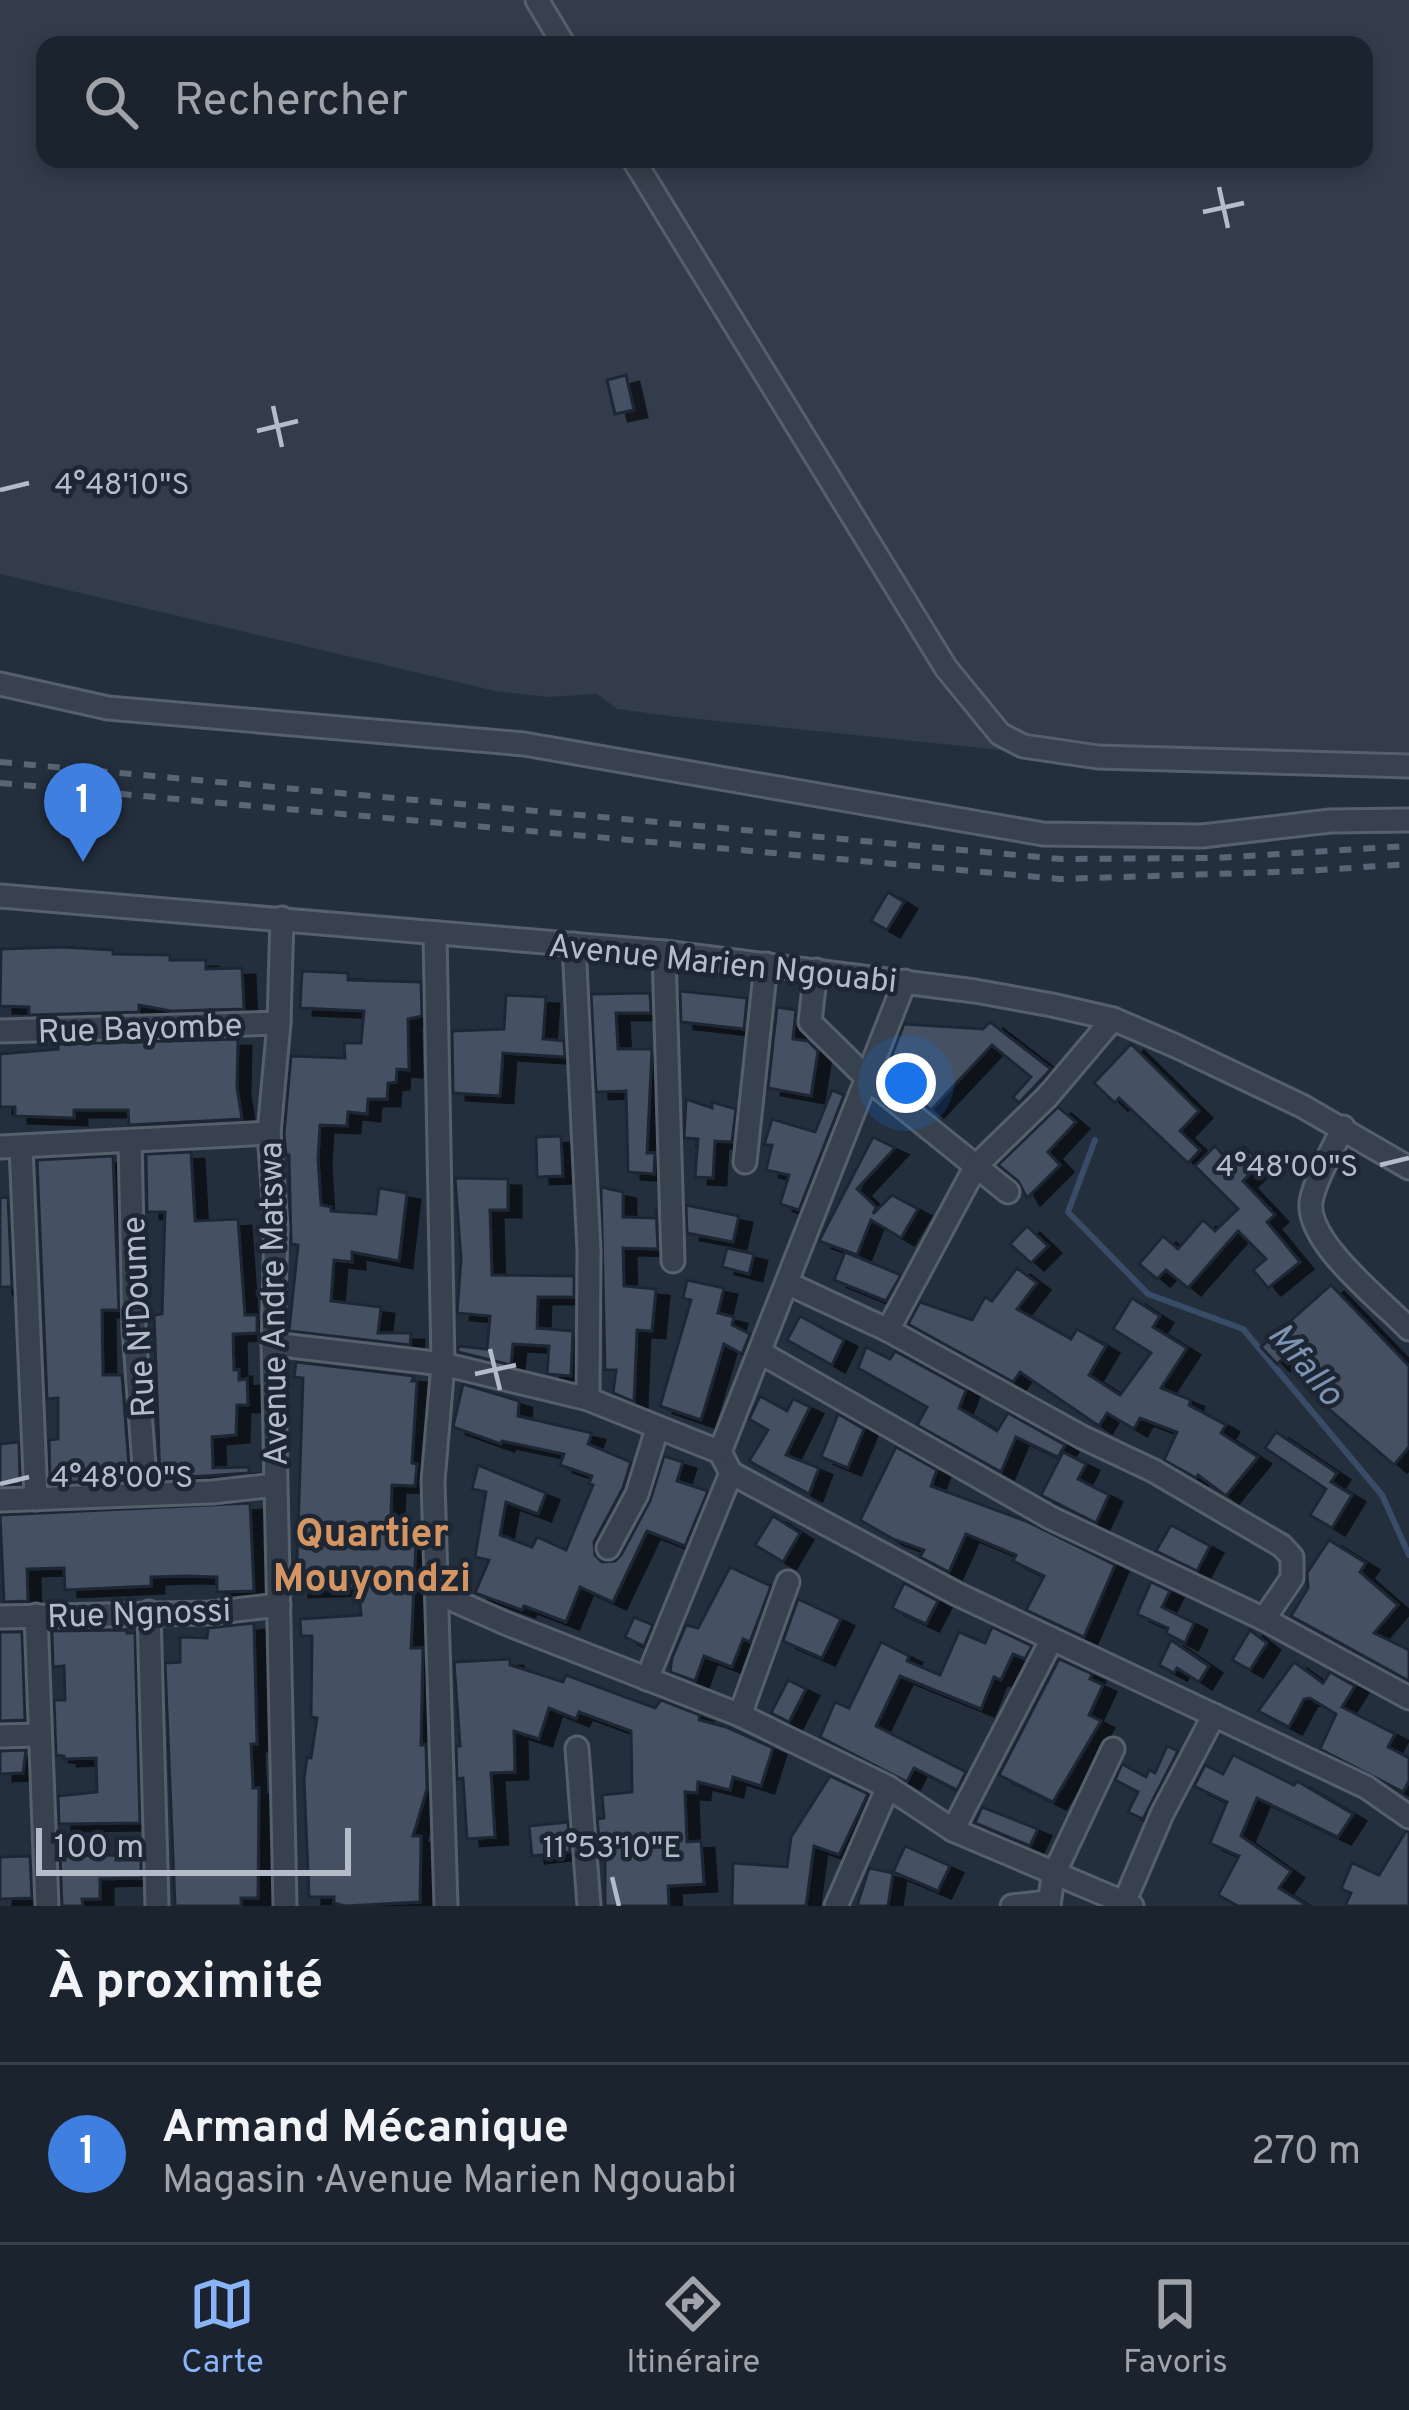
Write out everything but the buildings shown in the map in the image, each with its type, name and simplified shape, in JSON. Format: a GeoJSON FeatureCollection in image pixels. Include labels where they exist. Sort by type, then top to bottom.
{"type":"FeatureCollection","features":[{"type":"Feature","properties":{"kind":"street"},"geometry":{"type":"LineString","coordinates":[[537,0],[559,36]]}},
{"type":"Feature","properties":{"kind":"street"},"geometry":{"type":"LineString","coordinates":[[639,168],[946,668],[1000,734],[1023,746],[1098,757],[1409,766]]}},
{"type":"Feature","properties":{"kind":"street"},"geometry":{"type":"LineString","coordinates":[[0,684],[107,708],[524,744],[1043,834],[1202,836],[1330,821],[1409,820]]}},
{"type":"Feature","properties":{"kind":"street","name":"Avenue Marien Ngouabi"},"geometry":{"type":"LineString","coordinates":[[0,896],[664,952],[905,981],[1052,1005],[1113,1019],[1210,1061],[1343,1127],[1409,1168]]}},
{"type":"Feature","properties":{"kind":"street","name":"Avenue Andre Matswa"},"geometry":{"type":"LineString","coordinates":[[282,918],[269,1133],[276,1226],[273,1344],[285,1906]]}},
{"type":"Feature","properties":{"kind":"street"},"geometry":{"type":"LineString","coordinates":[[434,933],[443,1364],[433,1481],[446,1906]]}},
{"type":"Feature","properties":{"kind":"street"},"geometry":{"type":"LineString","coordinates":[[574,944],[590,1251],[588,1399]]}},
{"type":"Feature","properties":{"kind":"street"},"geometry":{"type":"LineString","coordinates":[[664,952],[673,1261]]}},
{"type":"Feature","properties":{"kind":"street"},"geometry":{"type":"LineString","coordinates":[[745,1162],[766,964]]}},
{"type":"Feature","properties":{"kind":"street"},"geometry":{"type":"LineString","coordinates":[[816,970],[810,1022],[869,1080],[1008,1192]]}},
{"type":"Feature","properties":{"kind":"street"},"geometry":{"type":"LineString","coordinates":[[720,1452],[905,981]]}},
{"type":"Feature","properties":{"kind":"street"},"geometry":{"type":"LineString","coordinates":[[888,1330],[976,1166],[1047,1097],[1113,1019]]}},
{"type":"Feature","properties":{"kind":"street","name":"Rue Bayombe"},"geometry":{"type":"LineString","coordinates":[[0,1031],[279,1023]]}},
{"type":"Feature","properties":{"kind":"street"},"geometry":{"type":"LineString","coordinates":[[1343,1127],[1310,1200],[1311,1221],[1322,1242],[1409,1328]]}},
{"type":"Feature","properties":{"kind":"street"},"geometry":{"type":"LineString","coordinates":[[36,1499],[10,1147],[269,1133]]}},
{"type":"Feature","properties":{"kind":"street","name":"Rue N'Doume"},"geometry":{"type":"LineString","coordinates":[[130,1141],[134,1329],[146,1494]]}},
{"type":"Feature","properties":{"kind":"street"},"geometry":{"type":"LineString","coordinates":[[789,1284],[888,1330],[1082,1437],[1154,1471],[1282,1546],[1292,1557],[1292,1578],[1264,1619]]}},
{"type":"Feature","properties":{"kind":"street"},"geometry":{"type":"LineString","coordinates":[[273,1344],[443,1364],[588,1399],[720,1452],[731,1473],[958,1594],[1366,1787],[1409,1817]]}},
{"type":"Feature","properties":{"kind":"street"},"geometry":{"type":"LineString","coordinates":[[761,1353],[1051,1518],[1264,1619],[1409,1698]]}},
{"type":"Feature","properties":{"kind":"street"},"geometry":{"type":"LineString","coordinates":[[608,1548],[637,1494],[657,1429]]}},
{"type":"Feature","properties":{"kind":"street"},"geometry":{"type":"LineString","coordinates":[[647,1679],[731,1473]]}},
{"type":"Feature","properties":{"kind":"street"},"geometry":{"type":"LineString","coordinates":[[0,1500],[275,1485]]}},
{"type":"Feature","properties":{"kind":"street"},"geometry":{"type":"LineString","coordinates":[[740,1714],[788,1582]]}},
{"type":"Feature","properties":{"kind":"street"},"geometry":{"type":"LineString","coordinates":[[437,1593],[740,1714],[888,1786],[953,1830],[1128,1905],[1162,1814],[1214,1715]]}},
{"type":"Feature","properties":{"kind":"street","name":"Rue Ngnossi"},"geometry":{"type":"LineString","coordinates":[[0,1617],[210,1612],[279,1605]]}},
{"type":"Feature","properties":{"kind":"street"},"geometry":{"type":"LineString","coordinates":[[149,1612],[157,1906]]}},
{"type":"Feature","properties":{"kind":"street"},"geometry":{"type":"LineString","coordinates":[[36,1615],[47,1906]]}},
{"type":"Feature","properties":{"kind":"street"},"geometry":{"type":"LineString","coordinates":[[953,1830],[1052,1639]]}},
{"type":"Feature","properties":{"kind":"street"},"geometry":{"type":"LineString","coordinates":[[0,1736],[40,1735]]}},
{"type":"Feature","properties":{"kind":"street"},"geometry":{"type":"LineString","coordinates":[[577,1748],[589,1906]]}},
{"type":"Feature","properties":{"kind":"street"},"geometry":{"type":"LineString","coordinates":[[1012,1906],[1049,1904],[1053,1876],[1113,1749]]}},
{"type":"Feature","properties":{"kind":"street"},"geometry":{"type":"LineString","coordinates":[[836,1906],[888,1786]]}},
{"type":"Feature","properties":{"kind":"shaded area"},"geometry":{"type":"Polygon","coordinates":[[[0,0],[1409,0],[1409,776],[1146,765],[678,717],[617,709],[597,694],[548,697],[495,691],[0,574],[0,0]]]}},
{"type":"Feature","properties":{"kind":"waterway","name":"Mfallo"},"geometry":{"type":"LineString","coordinates":[[1095,1140],[1068,1212],[1148,1294],[1243,1329],[1382,1495],[1409,1555]]}},
{"type":"Feature","properties":{"kind":"railway"},"geometry":{"type":"LineString","coordinates":[[0,762],[1061,859],[1214,858],[1409,846]]}},
{"type":"Feature","properties":{"kind":"railway"},"geometry":{"type":"LineString","coordinates":[[0,783],[1060,879],[1409,864]]}},
{"type":"Feature","properties":{"kind":"place","name":"Armand Mécanique"},"geometry":{"type":"Point","coordinates":[83,862]}},
{"type":"Feature","properties":{"kind":"district","name":"Quartier Mouyondzi"},"geometry":{"type":"Point","coordinates":[372,1554]}}]}
